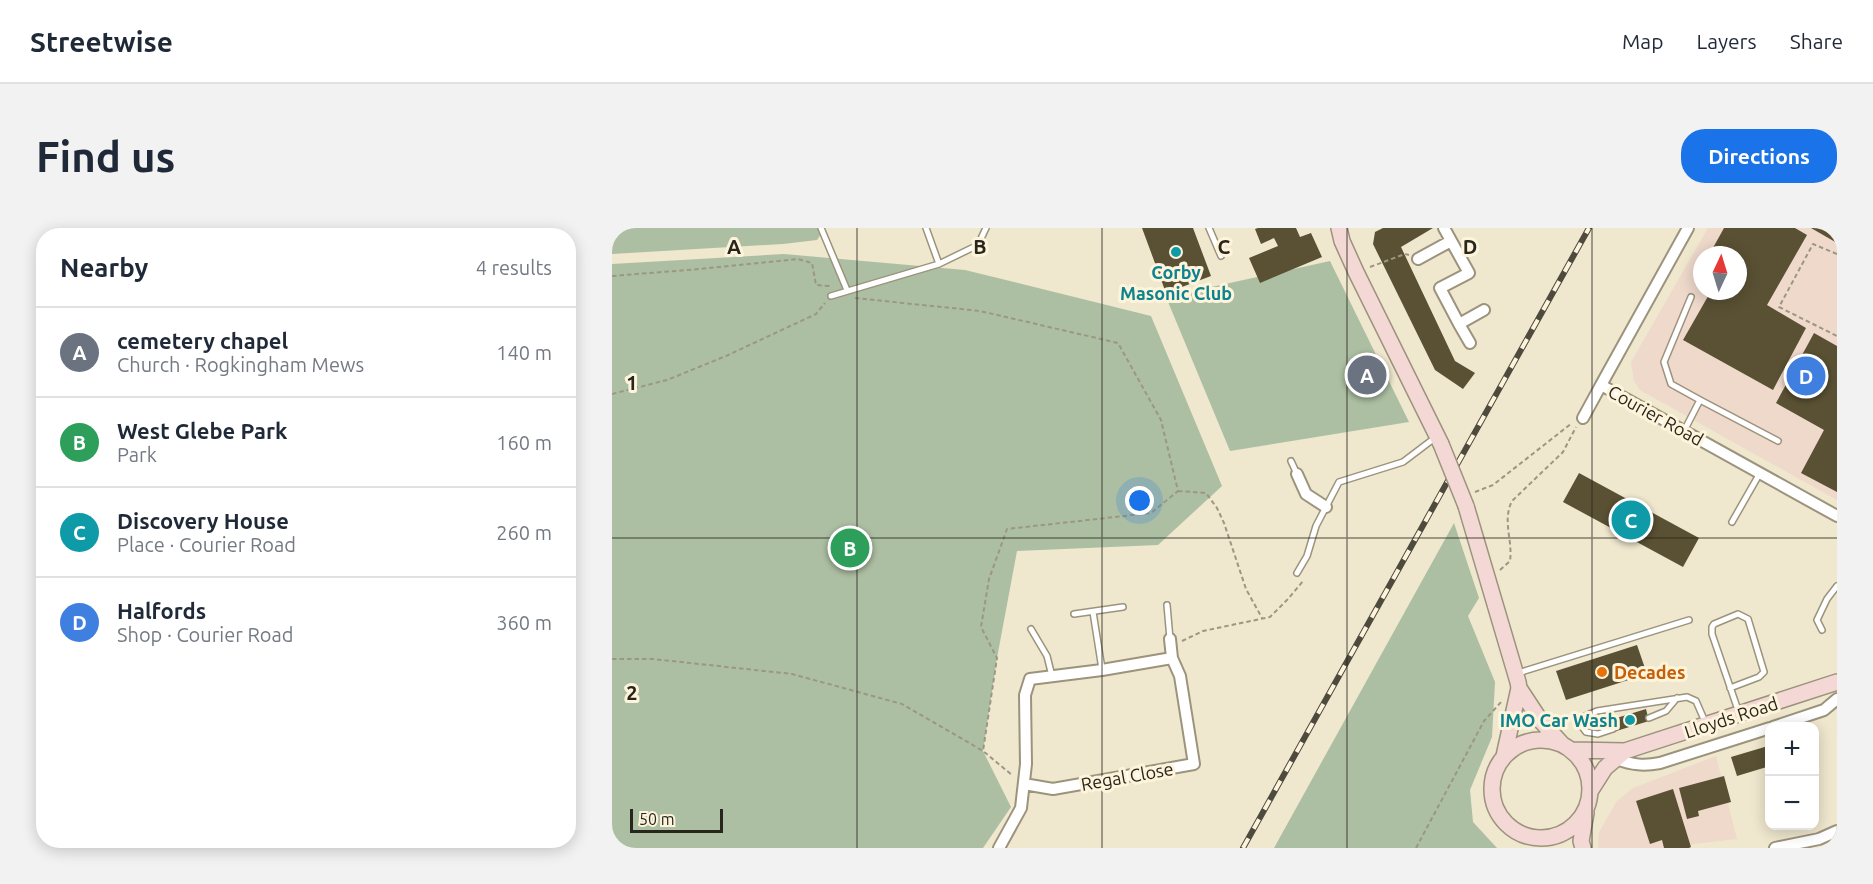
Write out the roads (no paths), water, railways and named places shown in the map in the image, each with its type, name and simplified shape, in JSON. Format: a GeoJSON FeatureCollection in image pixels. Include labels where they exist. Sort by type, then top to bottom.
{"type":"FeatureCollection","features":[{"type":"Feature","properties":{"kind":"main road"},"geometry":{"type":"LineString","coordinates":[[1339,228],[1342,241],[1356,272],[1439,440],[1465,502],[1518,681],[1540,720],[1582,761],[1589,775],[1591,790],[1581,841],[1582,848]]}},
{"type":"Feature","properties":{"kind":"main road"},"geometry":{"type":"LineString","coordinates":[[1518,681],[1504,756],[1495,771],[1491,787],[1493,804],[1501,819],[1513,830],[1528,837],[1541,848]]}},
{"type":"Feature","properties":{"kind":"main road","name":"Lloyds Road"},"geometry":{"type":"LineString","coordinates":[[1591,790],[1605,768],[1621,755],[1837,682]]}},
{"type":"Feature","properties":{"kind":"main road"},"geometry":{"type":"LineString","coordinates":[[1504,756],[1521,744],[1541,739],[1567,747]]}},
{"type":"Feature","properties":{"kind":"main road","name":"Lloyds Road"},"geometry":{"type":"LineString","coordinates":[[1567,747],[1621,755]]}},
{"type":"Feature","properties":{"kind":"main road"},"geometry":{"type":"LineString","coordinates":[[1528,837],[1545,838],[1562,834],[1576,824],[1586,810]]}},
{"type":"Feature","properties":{"kind":"street"},"geometry":{"type":"LineString","coordinates":[[1444,228],[1469,273],[1440,288],[1470,344]]}},
{"type":"Feature","properties":{"kind":"street","name":"Courier Road"},"geometry":{"type":"LineString","coordinates":[[1688,228],[1601,385],[1837,516]]}},
{"type":"Feature","properties":{"kind":"street"},"geometry":{"type":"LineString","coordinates":[[1418,259],[1451,241]]}},
{"type":"Feature","properties":{"kind":"street"},"geometry":{"type":"LineString","coordinates":[[1459,324],[1484,310]]}},
{"type":"Feature","properties":{"kind":"street"},"geometry":{"type":"LineString","coordinates":[[1583,418],[1601,385]]}},
{"type":"Feature","properties":{"kind":"street"},"geometry":{"type":"LineString","coordinates":[[1297,474],[1306,495],[1326,507]]}},
{"type":"Feature","properties":{"kind":"street"},"geometry":{"type":"LineString","coordinates":[[1004,846],[1021,808],[1026,764],[1025,695],[1030,679],[1102,670],[1171,648]]}},
{"type":"Feature","properties":{"kind":"street","name":"Regal Close"},"geometry":{"type":"LineString","coordinates":[[1024,784],[1053,789],[1194,764],[1180,676],[1171,648]]}},
{"type":"Feature","properties":{"kind":"street","name":"Lloyds Road"},"geometry":{"type":"LineString","coordinates":[[1787,722],[1824,710],[1837,699]]}},
{"type":"Feature","properties":{"kind":"street","name":"Lloyds Road"},"geometry":{"type":"LineString","coordinates":[[1621,755],[1630,764],[1645,766],[1765,729]]}},
{"type":"Feature","properties":{"kind":"street"},"geometry":{"type":"LineString","coordinates":[[1775,848],[1819,839],[1837,831]]}},
{"type":"Feature","properties":{"kind":"lane"},"geometry":{"type":"LineString","coordinates":[[821,228],[847,290]]}},
{"type":"Feature","properties":{"kind":"lane"},"geometry":{"type":"LineString","coordinates":[[926,228],[939,264]]}},
{"type":"Feature","properties":{"kind":"lane"},"geometry":{"type":"LineString","coordinates":[[831,296],[939,264],[978,245],[986,228]]}},
{"type":"Feature","properties":{"kind":"lane"},"geometry":{"type":"LineString","coordinates":[[1209,228],[1221,256]]}},
{"type":"Feature","properties":{"kind":"lane"},"geometry":{"type":"LineString","coordinates":[[1691,297],[1664,362],[1671,384],[1778,441]]}},
{"type":"Feature","properties":{"kind":"lane"},"geometry":{"type":"LineString","coordinates":[[1684,430],[1700,400]]}},
{"type":"Feature","properties":{"kind":"lane"},"geometry":{"type":"LineString","coordinates":[[1297,573],[1307,556],[1316,526],[1339,482],[1403,462],[1439,440]]}},
{"type":"Feature","properties":{"kind":"lane"},"geometry":{"type":"LineString","coordinates":[[1291,460],[1297,474]]}},
{"type":"Feature","properties":{"kind":"lane"},"geometry":{"type":"LineString","coordinates":[[1732,522],[1760,473]]}},
{"type":"Feature","properties":{"kind":"lane"},"geometry":{"type":"LineString","coordinates":[[1822,630],[1817,620],[1827,599],[1837,586]]}},
{"type":"Feature","properties":{"kind":"lane"},"geometry":{"type":"LineString","coordinates":[[1167,605],[1171,648]]}},
{"type":"Feature","properties":{"kind":"lane"},"geometry":{"type":"LineString","coordinates":[[1074,614],[1123,607]]}},
{"type":"Feature","properties":{"kind":"lane"},"geometry":{"type":"LineString","coordinates":[[1093,612],[1102,670]]}},
{"type":"Feature","properties":{"kind":"lane"},"geometry":{"type":"LineString","coordinates":[[1730,688],[1759,677],[1764,672],[1748,619],[1738,614],[1714,624],[1712,634],[1730,688],[1739,714]]}},
{"type":"Feature","properties":{"kind":"lane"},"geometry":{"type":"LineString","coordinates":[[1518,681],[1689,620]]}},
{"type":"Feature","properties":{"kind":"lane"},"geometry":{"type":"LineString","coordinates":[[1031,629],[1047,656],[1052,676]]}},
{"type":"Feature","properties":{"kind":"lane"},"geometry":{"type":"LineString","coordinates":[[1613,729],[1598,734],[1586,732],[1580,724],[1585,716],[1597,711],[1687,697],[1696,700],[1707,725]]}},
{"type":"Feature","properties":{"kind":"lane"},"geometry":{"type":"LineString","coordinates":[[1648,718],[1666,711],[1677,698]]}},
{"type":"Feature","properties":{"kind":"railway"},"geometry":{"type":"LineString","coordinates":[[1243,848],[1589,228]]}},
{"type":"Feature","properties":{"kind":"place","name":"Corby Masonic Club"},"geometry":{"type":"Point","coordinates":[1176,252]}},
{"type":"Feature","properties":{"kind":"place","name":"cemetery chapel"},"geometry":{"type":"Point","coordinates":[1367,375]}},
{"type":"Feature","properties":{"kind":"place","name":"Halfords"},"geometry":{"type":"Point","coordinates":[1806,376]}},
{"type":"Feature","properties":{"kind":"place","name":"Discovery House"},"geometry":{"type":"Point","coordinates":[1631,520]}},
{"type":"Feature","properties":{"kind":"place","name":"West Glebe Park"},"geometry":{"type":"Point","coordinates":[850,548]}},
{"type":"Feature","properties":{"kind":"place","name":"Decades"},"geometry":{"type":"Point","coordinates":[1602,672]}},
{"type":"Feature","properties":{"kind":"place","name":"IMO Car Wash"},"geometry":{"type":"Point","coordinates":[1630,720]}}]}
